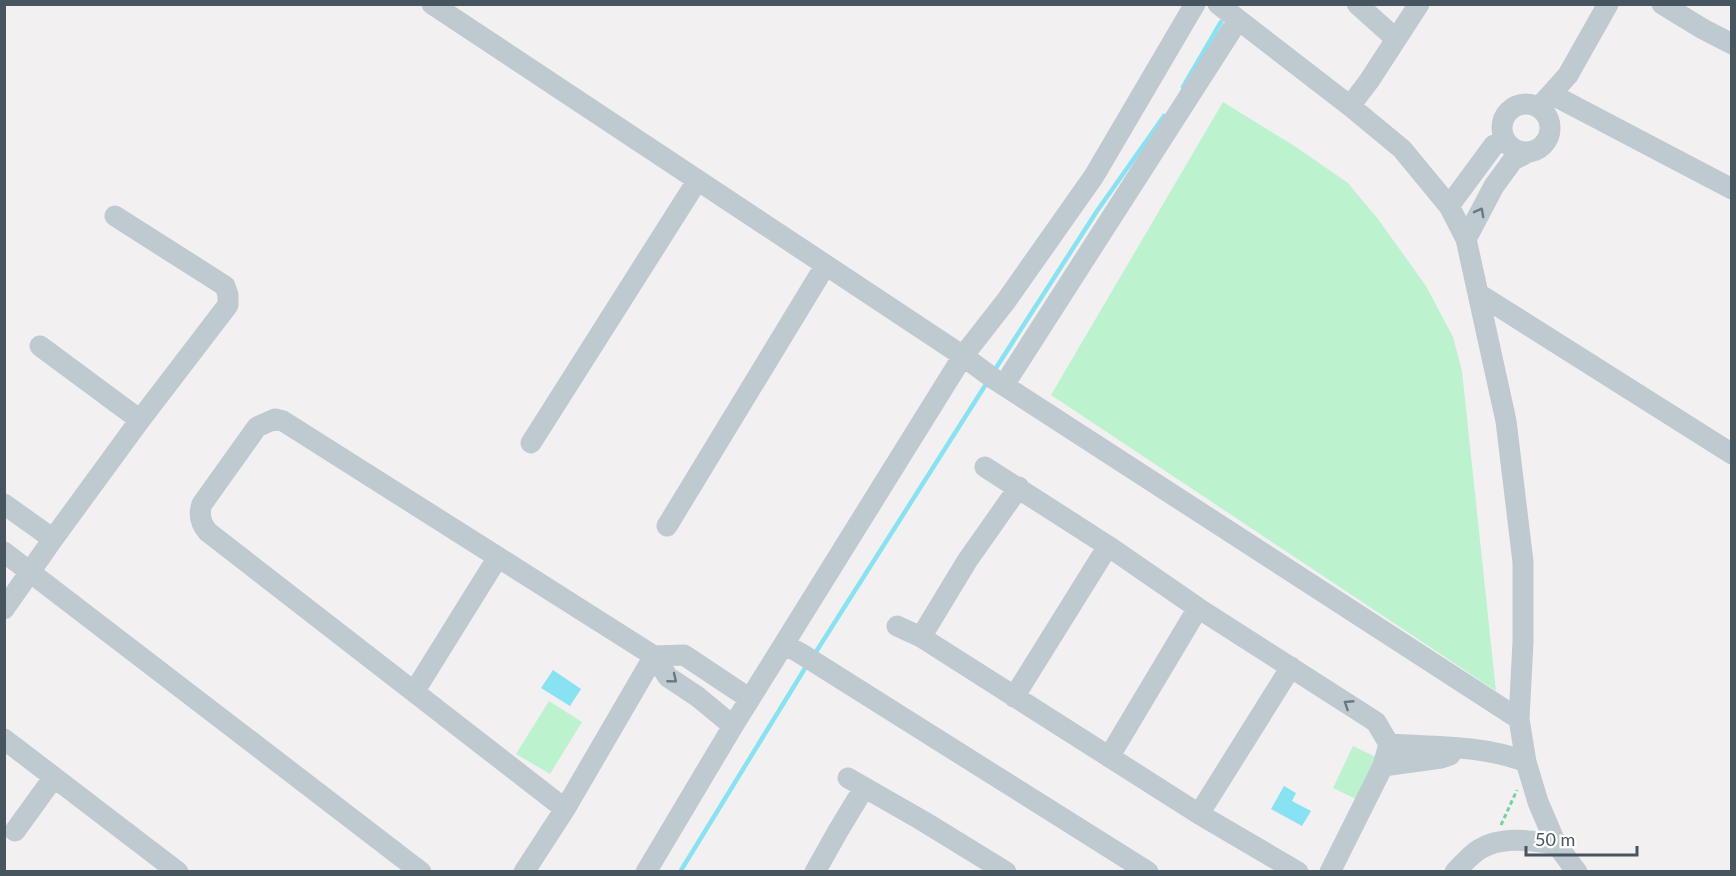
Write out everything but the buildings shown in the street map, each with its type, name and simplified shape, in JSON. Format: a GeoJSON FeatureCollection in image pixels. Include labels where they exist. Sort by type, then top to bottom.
{"type":"FeatureCollection","features":[{"type":"Feature","properties":{"kind":"street"},"geometry":{"type":"LineString","coordinates":[[432,4],[985,372],[1519,719]]}},
{"type":"Feature","properties":{"kind":"street"},"geometry":{"type":"LineString","coordinates":[[985,372],[1006,301],[1094,176],[1196,4]]}},
{"type":"Feature","properties":{"kind":"street"},"geometry":{"type":"LineString","coordinates":[[1218,4],[1402,149],[1449,206],[1466,239],[1506,421],[1523,562],[1523,642],[1519,719],[1526,762],[1538,802],[1556,843],[1577,872]]}},
{"type":"Feature","properties":{"kind":"street"},"geometry":{"type":"LineString","coordinates":[[1357,4],[1396,39]]}},
{"type":"Feature","properties":{"kind":"street"},"geometry":{"type":"LineString","coordinates":[[1350,106],[1419,4]]}},
{"type":"Feature","properties":{"kind":"street"},"geometry":{"type":"LineString","coordinates":[[1527,153],[1518,151],[1505,141],[1502,134],[1504,117],[1515,106],[1545,101],[1568,75],[1608,4]]}},
{"type":"Feature","properties":{"kind":"street"},"geometry":{"type":"LineString","coordinates":[[1662,4],[1731,44]]}},
{"type":"Feature","properties":{"kind":"street"},"geometry":{"type":"LineString","coordinates":[[646,872],[750,699],[801,654],[985,372],[1238,20]]}},
{"type":"Feature","properties":{"kind":"street"},"geometry":{"type":"LineString","coordinates":[[1466,239],[1494,186],[1513,160],[1541,147],[1550,135],[1545,101]]}},
{"type":"Feature","properties":{"kind":"street"},"geometry":{"type":"LineString","coordinates":[[1545,101],[1731,189]]}},
{"type":"Feature","properties":{"kind":"street"},"geometry":{"type":"LineString","coordinates":[[1449,206],[1494,145],[1505,141]]}},
{"type":"Feature","properties":{"kind":"street"},"geometry":{"type":"LineString","coordinates":[[1475,172],[1494,186]]}},
{"type":"Feature","properties":{"kind":"street"},"geometry":{"type":"LineString","coordinates":[[531,443],[697,181]]}},
{"type":"Feature","properties":{"kind":"street"},"geometry":{"type":"LineString","coordinates":[[4,609],[52,539],[228,305],[225,286],[115,216]]}},
{"type":"Feature","properties":{"kind":"street"},"geometry":{"type":"LineString","coordinates":[[667,526],[825,266]]}},
{"type":"Feature","properties":{"kind":"street"},"geometry":{"type":"LineString","coordinates":[[1479,294],[1731,454]]}},
{"type":"Feature","properties":{"kind":"street"},"geometry":{"type":"LineString","coordinates":[[40,346],[140,420]]}},
{"type":"Feature","properties":{"kind":"street"},"geometry":{"type":"LineString","coordinates":[[566,809],[203,526],[199,511],[202,504],[257,427],[275,414],[654,656],[668,677],[698,697],[733,726]]}},
{"type":"Feature","properties":{"kind":"street"},"geometry":{"type":"LineString","coordinates":[[986,467],[1198,608],[1376,722],[1389,744],[1383,766],[1330,872]]}},
{"type":"Feature","properties":{"kind":"street"},"geometry":{"type":"LineString","coordinates":[[921,637],[967,561],[1019,487]]}},
{"type":"Feature","properties":{"kind":"street"},"geometry":{"type":"LineString","coordinates":[[4,504],[52,539]]}},
{"type":"Feature","properties":{"kind":"street"},"geometry":{"type":"LineString","coordinates":[[1014,697],[1108,546]]}},
{"type":"Feature","properties":{"kind":"street"},"geometry":{"type":"LineString","coordinates":[[4,552],[421,872]]}},
{"type":"Feature","properties":{"kind":"street"},"geometry":{"type":"LineString","coordinates":[[414,692],[498,557]]}},
{"type":"Feature","properties":{"kind":"street"},"geometry":{"type":"LineString","coordinates":[[1109,757],[1198,608]]}},
{"type":"Feature","properties":{"kind":"street"},"geometry":{"type":"LineString","coordinates":[[897,626],[921,637],[1199,814],[1298,872]]}},
{"type":"Feature","properties":{"kind":"street"},"geometry":{"type":"LineString","coordinates":[[801,654],[1148,872]]}},
{"type":"Feature","properties":{"kind":"street"},"geometry":{"type":"LineString","coordinates":[[654,656],[684,656],[750,699]]}},
{"type":"Feature","properties":{"kind":"street"},"geometry":{"type":"LineString","coordinates":[[524,872],[566,809],[654,656]]}},
{"type":"Feature","properties":{"kind":"street"},"geometry":{"type":"LineString","coordinates":[[1199,814],[1291,667]]}},
{"type":"Feature","properties":{"kind":"street"},"geometry":{"type":"LineString","coordinates":[[4,739],[178,872]]}},
{"type":"Feature","properties":{"kind":"street"},"geometry":{"type":"LineString","coordinates":[[1389,744],[1465,749],[1507,755],[1526,762]]}},
{"type":"Feature","properties":{"kind":"street"},"geometry":{"type":"LineString","coordinates":[[1383,766],[1441,758],[1465,749]]}},
{"type":"Feature","properties":{"kind":"street"},"geometry":{"type":"LineString","coordinates":[[15,831],[54,777]]}},
{"type":"Feature","properties":{"kind":"street"},"geometry":{"type":"LineString","coordinates":[[815,872],[856,783],[922,820],[1006,872]]}},
{"type":"Feature","properties":{"kind":"street"},"geometry":{"type":"LineString","coordinates":[[1455,872],[1479,849],[1500,841],[1525,840],[1556,843]]}},
{"type":"Feature","properties":{"kind":"path"},"geometry":{"type":"LineString","coordinates":[[1490,845],[1518,788]]}},
{"type":"Feature","properties":{"kind":"green space"},"geometry":{"type":"Polygon","coordinates":[[[1223,102],[1296,147],[1348,183],[1378,219],[1426,286],[1453,337],[1462,371],[1496,691],[1051,395],[1223,102]]]}},
{"type":"Feature","properties":{"kind":"green space"},"geometry":{"type":"Polygon","coordinates":[[[549,701],[582,722],[550,774],[516,754],[549,701]]]}},
{"type":"Feature","properties":{"kind":"green space"},"geometry":{"type":"Polygon","coordinates":[[[1353,746],[1376,757],[1356,799],[1333,788],[1353,746]]]}},
{"type":"Feature","properties":{"kind":"water"},"geometry":{"type":"Polygon","coordinates":[[[553,670],[581,689],[570,706],[541,688],[553,670]]]}},
{"type":"Feature","properties":{"kind":"water"},"geometry":{"type":"Polygon","coordinates":[[[1284,786],[1296,793],[1292,801],[1311,811],[1302,826],[1271,809],[1284,786]]]}},
{"type":"Feature","properties":{"kind":"waterway"},"geometry":{"type":"LineString","coordinates":[[1183,87],[1221,22]]}},
{"type":"Feature","properties":{"kind":"waterway"},"geometry":{"type":"LineString","coordinates":[[994,371],[1097,211],[1164,116]]}},
{"type":"Feature","properties":{"kind":"waterway"},"geometry":{"type":"LineString","coordinates":[[814,655],[988,381]]}},
{"type":"Feature","properties":{"kind":"waterway"},"geometry":{"type":"LineString","coordinates":[[680,872],[807,665]]}}]}
